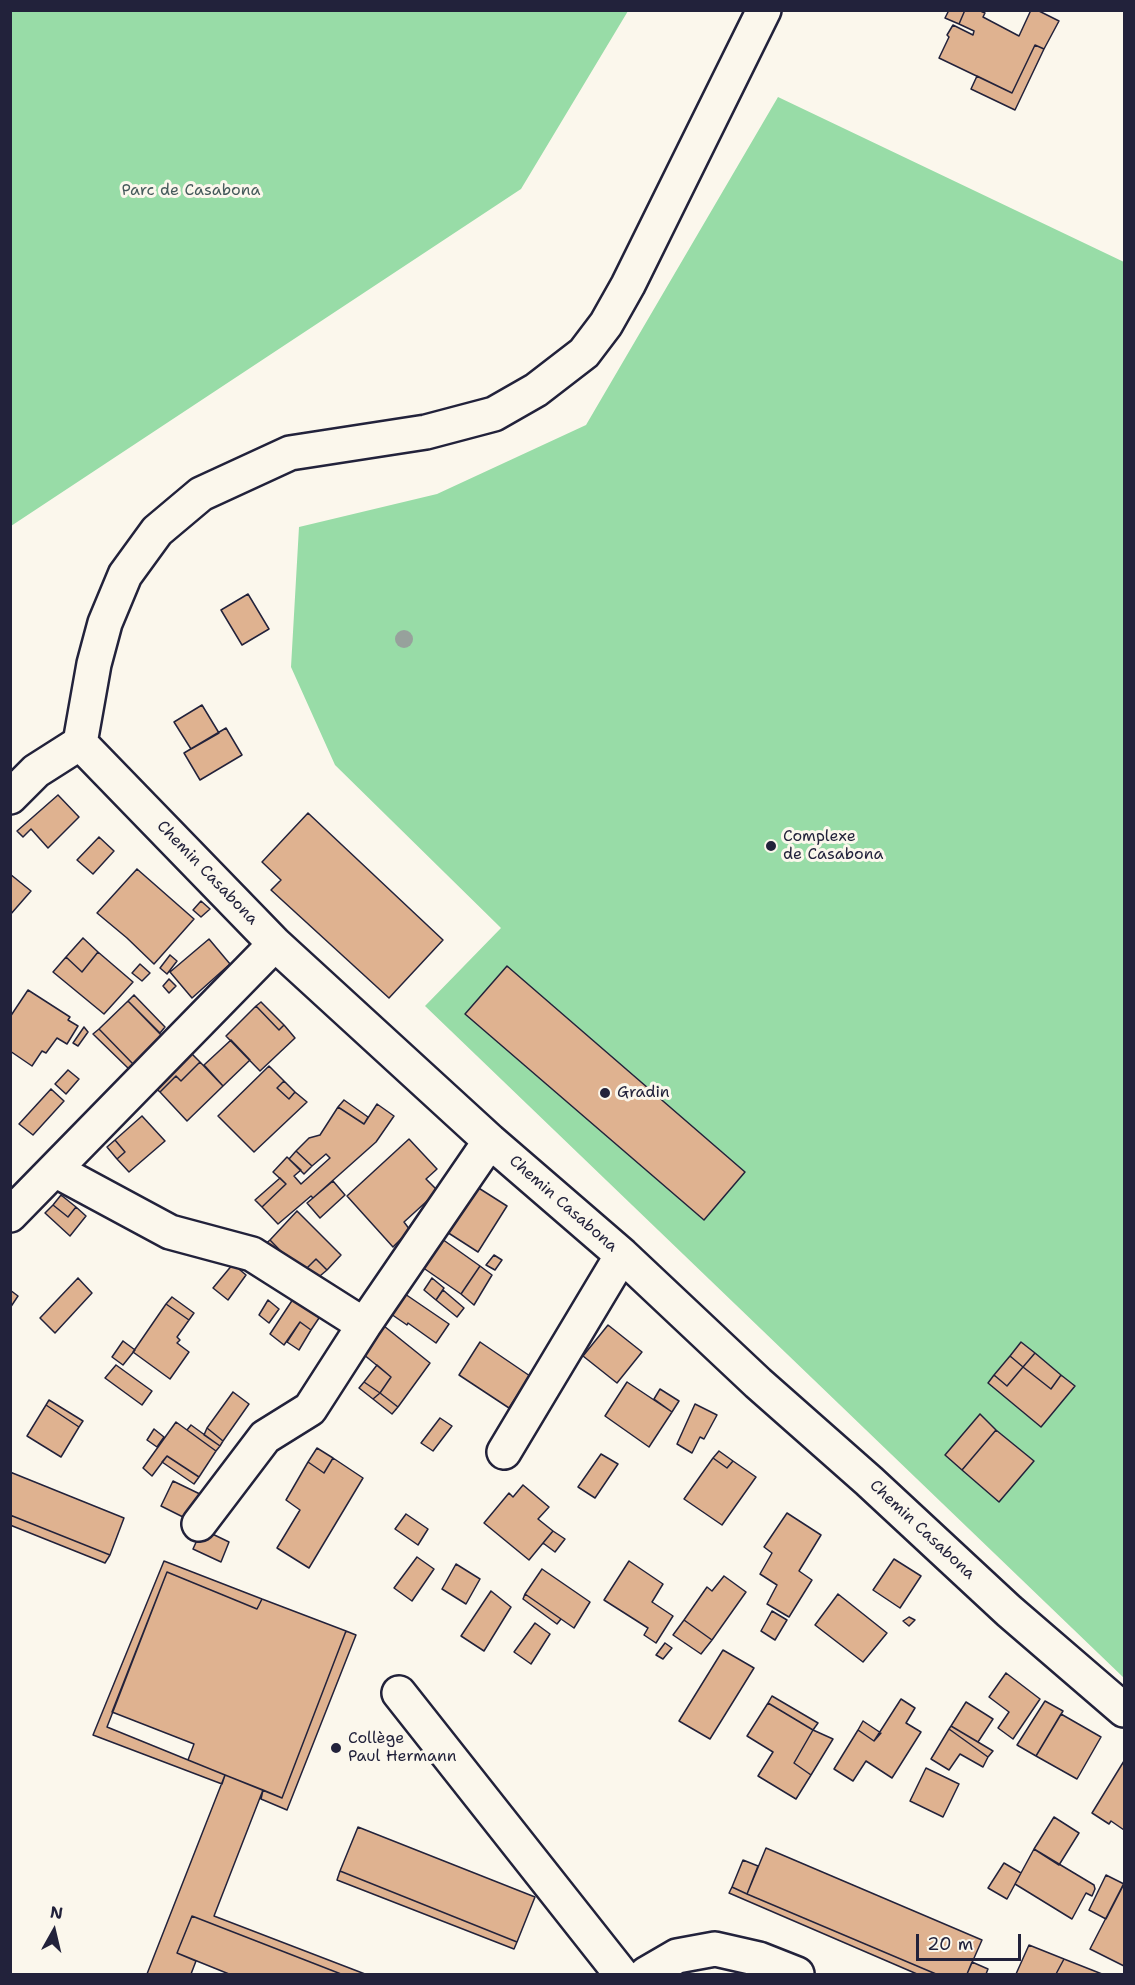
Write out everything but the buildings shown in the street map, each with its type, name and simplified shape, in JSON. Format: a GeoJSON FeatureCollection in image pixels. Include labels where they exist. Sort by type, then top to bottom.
{"type":"FeatureCollection","features":[{"type":"Feature","properties":{"kind":"street"},"geometry":{"type":"LineString","coordinates":[[10,797],[36,771],[80,743],[94,664],[105,623],[125,575],[157,531],[201,494],[290,453],[426,432],[494,414],[536,390],[584,353],[606,324],[628,285],[764,10]]}},
{"type":"Feature","properties":{"kind":"street","name":"Chemin Casabona"},"geometry":{"type":"LineString","coordinates":[[80,743],[275,944],[490,1142],[622,1255],[758,1383],[869,1481],[1009,1611],[1125,1710]]}},
{"type":"Feature","properties":{"kind":"street"},"geometry":{"type":"LineString","coordinates":[[10,1215],[275,944]]}},
{"type":"Feature","properties":{"kind":"street"},"geometry":{"type":"LineString","coordinates":[[199,1524],[265,1437],[310,1410],[364,1325],[490,1142]]}},
{"type":"Feature","properties":{"kind":"street"},"geometry":{"type":"LineString","coordinates":[[55,1170],[170,1232],[252,1254],[364,1325]]}},
{"type":"Feature","properties":{"kind":"street"},"geometry":{"type":"LineString","coordinates":[[504,1452],[622,1255]]}},
{"type":"Feature","properties":{"kind":"street"},"geometry":{"type":"LineString","coordinates":[[399,1693],[621,1974]]}},
{"type":"Feature","properties":{"kind":"street"},"geometry":{"type":"LineString","coordinates":[[646,1974],[677,1956],[715,1949],[759,1959],[797,1974]]}},
{"type":"Feature","properties":{"kind":"green space","name":"Parc de Casabona"},"geometry":{"type":"Polygon","coordinates":[[[11,10],[628,11],[521,189],[11,526],[11,10]]]}},
{"type":"Feature","properties":{"kind":"green space","name":"Complexe de Casabona"},"geometry":{"type":"Polygon","coordinates":[[[778,97],[1124,262],[1124,1678],[425,1006],[501,928],[335,765],[291,667],[299,527],[437,494],[586,425],[778,97]]]}},
{"type":"Feature","properties":{"kind":"place","name":"Complexe de Casabona"},"geometry":{"type":"Point","coordinates":[771,846]}},
{"type":"Feature","properties":{"kind":"place","name":"Gradin"},"geometry":{"type":"Point","coordinates":[605,1093]}},
{"type":"Feature","properties":{"kind":"place","name":"Collège Paul Hermann"},"geometry":{"type":"Point","coordinates":[336,1748]}}]}
